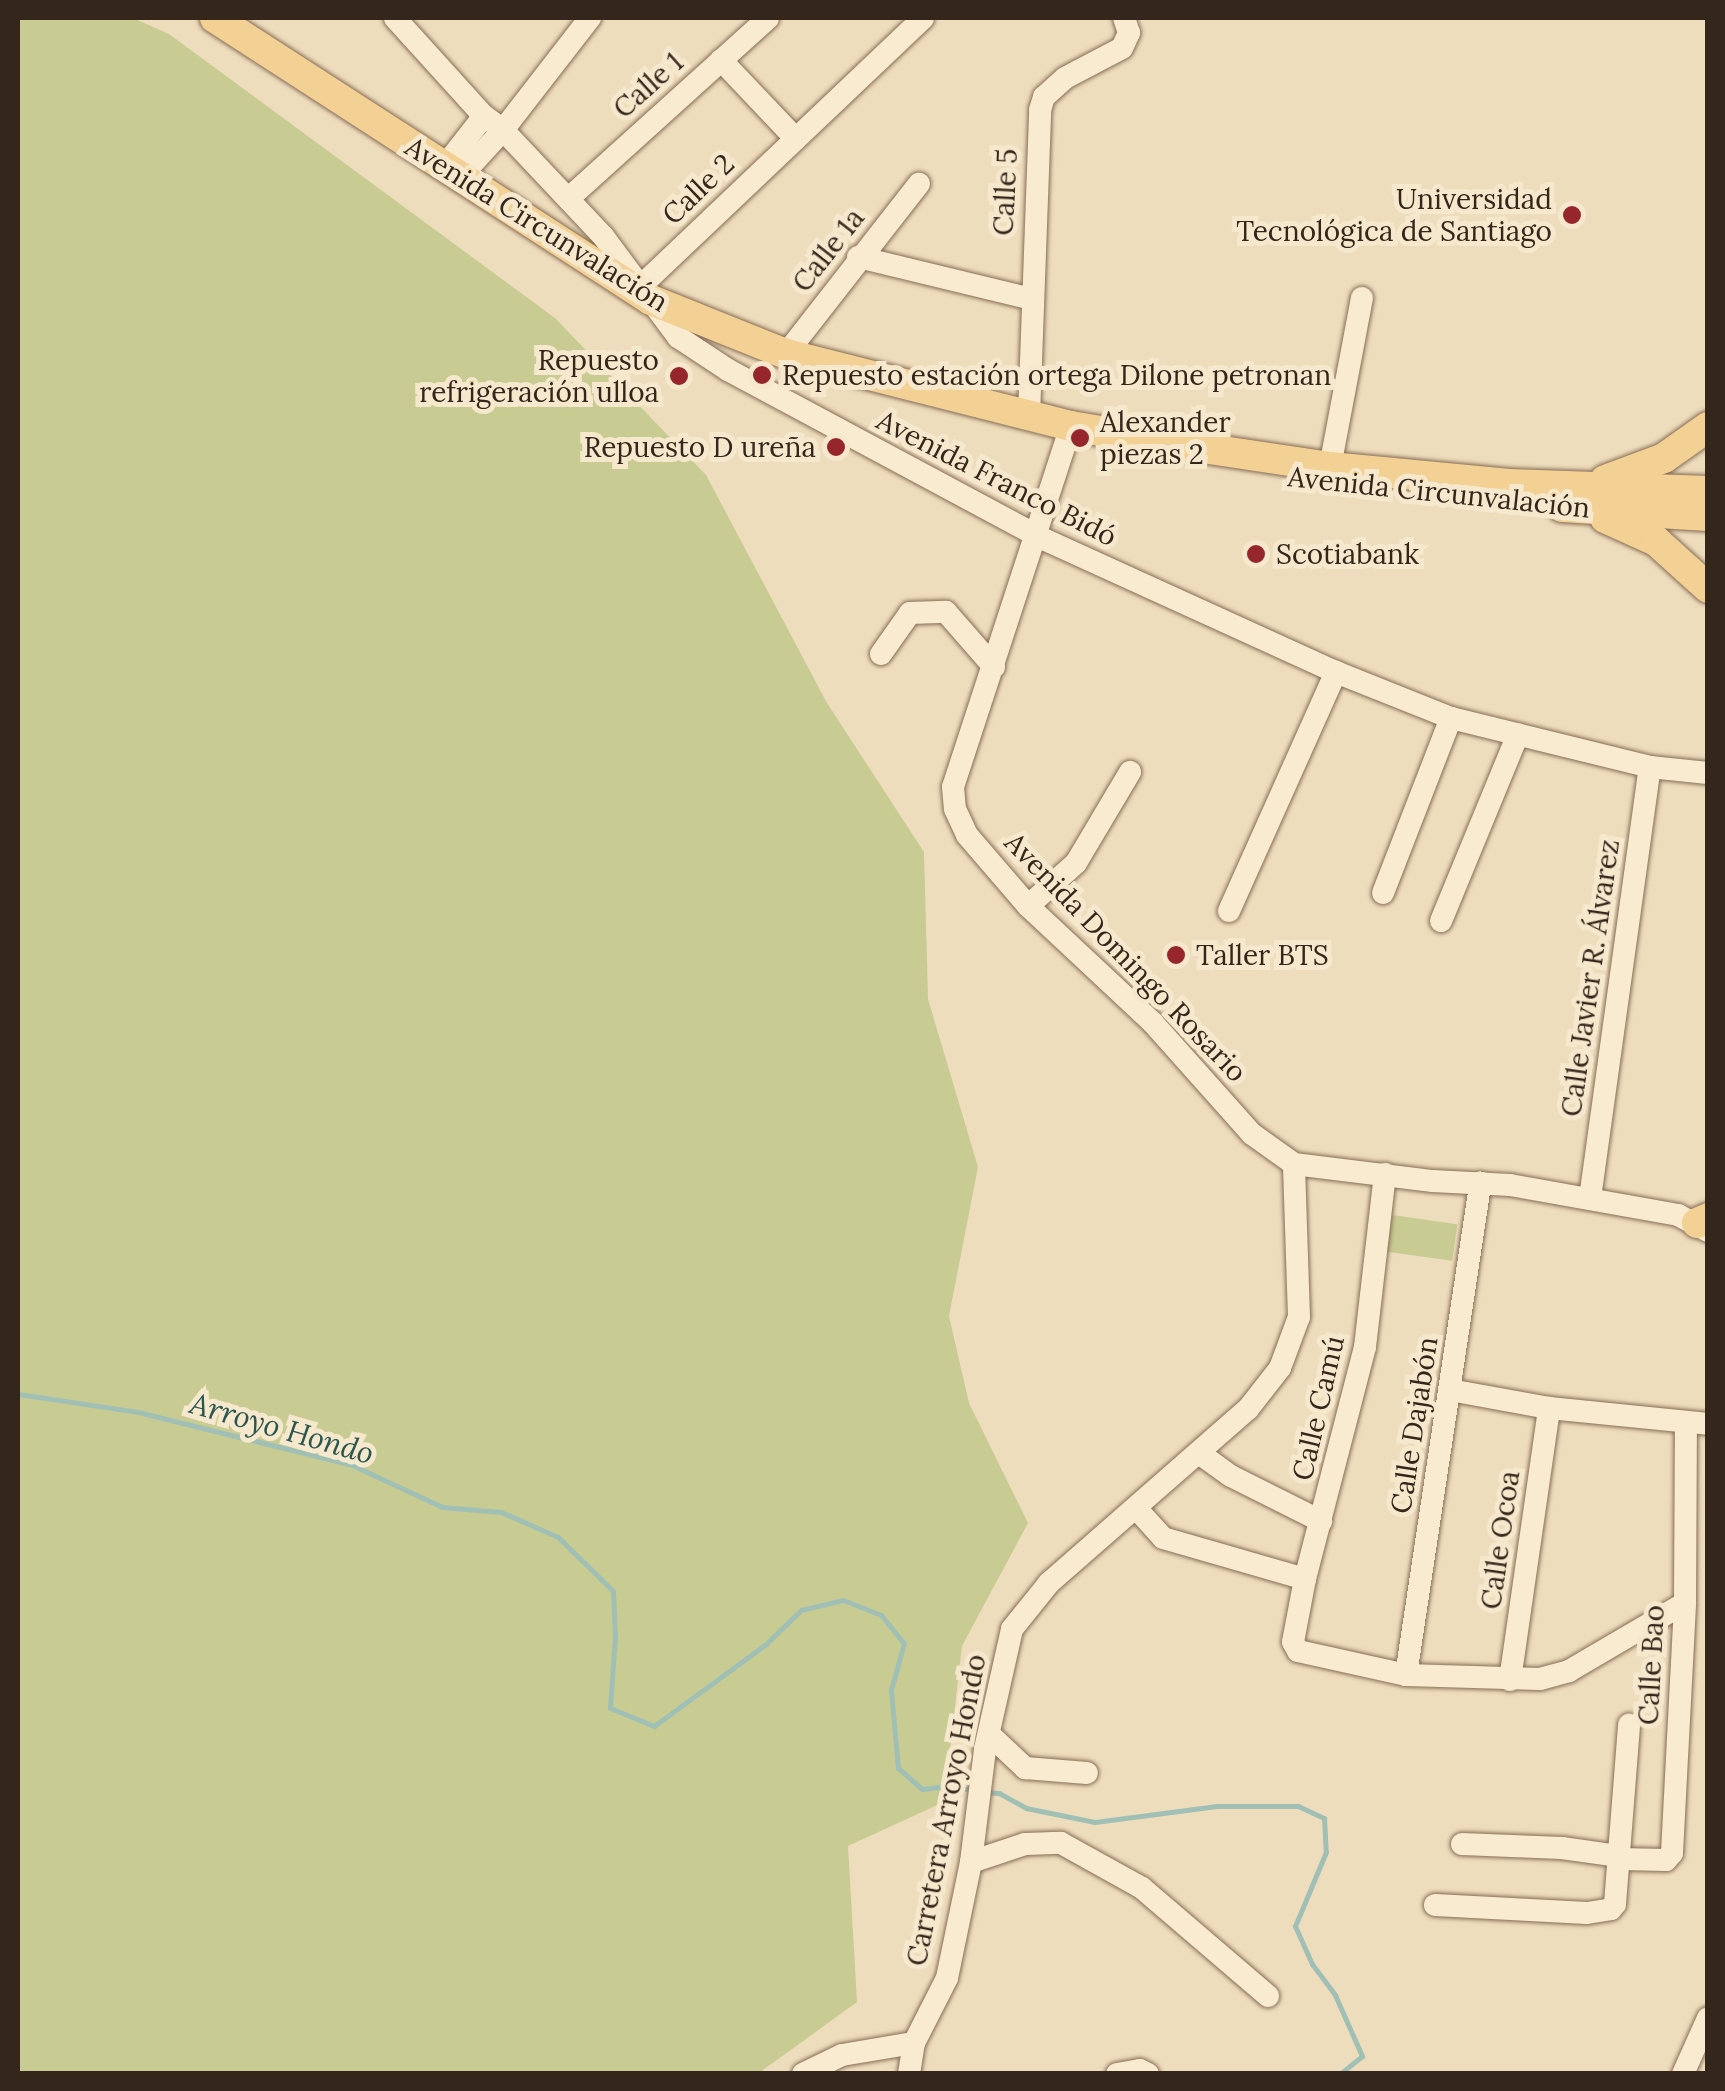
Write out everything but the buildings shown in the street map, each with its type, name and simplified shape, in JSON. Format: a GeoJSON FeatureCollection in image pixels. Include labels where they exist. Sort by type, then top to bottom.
{"type":"FeatureCollection","features":[{"type":"Feature","properties":{"kind":"main road","name":"Avenida Circunvalación"},"geometry":{"type":"LineString","coordinates":[[215,18],[452,172],[647,292],[786,354],[1070,426],[1330,467],[1708,516]]}},
{"type":"Feature","properties":{"kind":"main road"},"geometry":{"type":"LineString","coordinates":[[1564,497],[1664,458],[1708,427]]}},
{"type":"Feature","properties":{"kind":"main road","name":"Avenida Circunvalación"},"geometry":{"type":"LineString","coordinates":[[1176,444],[1276,475],[1339,487],[1564,497],[1708,491]]}},
{"type":"Feature","properties":{"kind":"main road"},"geometry":{"type":"LineString","coordinates":[[1564,497],[1656,540],[1708,588]]}},
{"type":"Feature","properties":{"kind":"street","name":"Avenida Franco Bidó"},"geometry":{"type":"LineString","coordinates":[[395,18],[569,198],[647,292],[678,337],[728,370],[1038,536],[1336,672],[1451,718],[1650,767],[1708,772]]}},
{"type":"Feature","properties":{"kind":"street"},"geometry":{"type":"LineString","coordinates":[[452,172],[590,18]]}},
{"type":"Feature","properties":{"kind":"street","name":"Calle 1"},"geometry":{"type":"LineString","coordinates":[[569,198],[768,18]]}},
{"type":"Feature","properties":{"kind":"street","name":"Calle 2"},"geometry":{"type":"LineString","coordinates":[[647,292],[795,138],[923,18]]}},
{"type":"Feature","properties":{"kind":"street","name":"Calle 5"},"geometry":{"type":"LineString","coordinates":[[1029,416],[1040,110],[1044,97],[1065,78],[1122,48],[1129,33],[1124,18]]}},
{"type":"Feature","properties":{"kind":"street"},"geometry":{"type":"LineString","coordinates":[[721,60],[795,138]]}},
{"type":"Feature","properties":{"kind":"street","name":"Calle 1a"},"geometry":{"type":"LineString","coordinates":[[786,354],[858,257],[919,184]]}},
{"type":"Feature","properties":{"kind":"street"},"geometry":{"type":"LineString","coordinates":[[858,257],[1032,299]]}},
{"type":"Feature","properties":{"kind":"street"},"geometry":{"type":"LineString","coordinates":[[1330,467],[1362,298]]}},
{"type":"Feature","properties":{"kind":"street","name":"Avenida Domingo Rosario"},"geometry":{"type":"LineString","coordinates":[[1070,426],[953,798],[968,834],[1028,906],[1153,1022],[1252,1134],[1294,1164],[1590,1198],[1704,1224]]}},
{"type":"Feature","properties":{"kind":"street"},"geometry":{"type":"LineString","coordinates":[[881,654],[910,613],[946,612],[994,668]]}},
{"type":"Feature","properties":{"kind":"street"},"geometry":{"type":"LineString","coordinates":[[1230,911],[1336,672]]}},
{"type":"Feature","properties":{"kind":"street"},"geometry":{"type":"LineString","coordinates":[[1383,893],[1451,718]]}},
{"type":"Feature","properties":{"kind":"street"},"geometry":{"type":"LineString","coordinates":[[1441,920],[1518,734]]}},
{"type":"Feature","properties":{"kind":"street","name":"Calle Javier R. Álvarez"},"geometry":{"type":"LineString","coordinates":[[1590,1198],[1650,767]]}},
{"type":"Feature","properties":{"kind":"street"},"geometry":{"type":"LineString","coordinates":[[1028,906],[1076,863],[1130,772]]}},
{"type":"Feature","properties":{"kind":"street","name":"Carretera Arroyo Hondo"},"geometry":{"type":"LineString","coordinates":[[909,2074],[914,2043],[947,1978],[971,1862],[987,1741],[1012,1630],[1049,1583],[1248,1409],[1280,1368],[1299,1316],[1294,1164]]}},
{"type":"Feature","properties":{"kind":"street","name":"Calle Camú"},"geometry":{"type":"LineString","coordinates":[[1384,1174],[1365,1347],[1305,1579],[1293,1642],[1298,1652],[1406,1675]]}},
{"type":"Feature","properties":{"kind":"street","name":"Calle Dajabón"},"geometry":{"type":"LineString","coordinates":[[1406,1675],[1480,1183]]}},
{"type":"Feature","properties":{"kind":"street"},"geometry":{"type":"LineString","coordinates":[[1450,1390],[1549,1408],[1697,1423]]}},
{"type":"Feature","properties":{"kind":"street","name":"Calle Ocoa"},"geometry":{"type":"LineString","coordinates":[[1510,1680],[1549,1408]]}},
{"type":"Feature","properties":{"kind":"street","name":"Calle Bao"},"geometry":{"type":"LineString","coordinates":[[1619,1857],[1666,1860],[1672,1853],[1697,1423]]}},
{"type":"Feature","properties":{"kind":"street"},"geometry":{"type":"LineString","coordinates":[[1199,1454],[1232,1476],[1321,1521]]}},
{"type":"Feature","properties":{"kind":"street"},"geometry":{"type":"LineString","coordinates":[[1136,1508],[1163,1538],[1305,1579]]}},
{"type":"Feature","properties":{"kind":"street"},"geometry":{"type":"LineString","coordinates":[[1406,1675],[1540,1680],[1569,1671],[1685,1603]]}},
{"type":"Feature","properties":{"kind":"street"},"geometry":{"type":"LineString","coordinates":[[1435,1905],[1606,1911],[1615,1904],[1629,1725]]}},
{"type":"Feature","properties":{"kind":"street"},"geometry":{"type":"LineString","coordinates":[[987,1741],[1025,1768],[1087,1773]]}},
{"type":"Feature","properties":{"kind":"street"},"geometry":{"type":"LineString","coordinates":[[971,1862],[1025,1844],[1061,1843],[1142,1888],[1268,1996]]}},
{"type":"Feature","properties":{"kind":"street"},"geometry":{"type":"LineString","coordinates":[[1462,1844],[1562,1848],[1619,1857]]}},
{"type":"Feature","properties":{"kind":"street"},"geometry":{"type":"LineString","coordinates":[[1683,2074],[1708,2018]]}},
{"type":"Feature","properties":{"kind":"street"},"geometry":{"type":"LineString","coordinates":[[803,2074],[842,2055],[914,2043]]}},
{"type":"Feature","properties":{"kind":"street"},"geometry":{"type":"LineString","coordinates":[[1117,2074],[1140,2070],[1148,2074]]}},
{"type":"Feature","properties":{"kind":"green space"},"geometry":{"type":"Polygon","coordinates":[[[18,18],[133,18],[169,34],[555,318],[706,475],[827,703],[924,852],[928,999],[978,1167],[949,1316],[969,1403],[1028,1523],[962,1646],[944,1802],[848,1846],[857,2002],[759,2073],[18,2073],[18,18]]]}},
{"type":"Feature","properties":{"kind":"green space"},"geometry":{"type":"Polygon","coordinates":[[[1392,1215],[1457,1224],[1452,1261],[1387,1252],[1392,1215]]]}},
{"type":"Feature","properties":{"kind":"waterway","name":"Arroyo Hondo"},"geometry":{"type":"LineString","coordinates":[[18,1394],[138,1412],[352,1465],[442,1507],[501,1512],[558,1537],[613,1591],[615,1636],[610,1708],[654,1726],[766,1644],[801,1610],[843,1600],[881,1615],[904,1643],[891,1690],[898,1768],[922,1789],[945,1786],[973,1790]]}},
{"type":"Feature","properties":{"kind":"waterway","name":"Arroyo Hondo"},"geometry":{"type":"LineString","coordinates":[[984,1792],[999,1793],[1026,1808],[1095,1822],[1217,1806],[1298,1806],[1324,1818],[1326,1852],[1295,1926],[1312,1964],[1335,1995],[1362,2056],[1340,2074]]}},
{"type":"Feature","properties":{"kind":"place","name":"Universidad Tecnológica de Santiago"},"geometry":{"type":"Point","coordinates":[1572,215]}},
{"type":"Feature","properties":{"kind":"place","name":"Repuesto estación ortega Dilone petronan"},"geometry":{"type":"Point","coordinates":[762,375]}},
{"type":"Feature","properties":{"kind":"place","name":"Repuesto refrigeración ulloa"},"geometry":{"type":"Point","coordinates":[679,376]}},
{"type":"Feature","properties":{"kind":"place","name":"Alexander piezas 2"},"geometry":{"type":"Point","coordinates":[1080,438]}},
{"type":"Feature","properties":{"kind":"place","name":"Repuesto D ureña"},"geometry":{"type":"Point","coordinates":[836,447]}},
{"type":"Feature","properties":{"kind":"place","name":"Scotiabank"},"geometry":{"type":"Point","coordinates":[1256,554]}},
{"type":"Feature","properties":{"kind":"place","name":"Taller BTS"},"geometry":{"type":"Point","coordinates":[1176,955]}}]}
